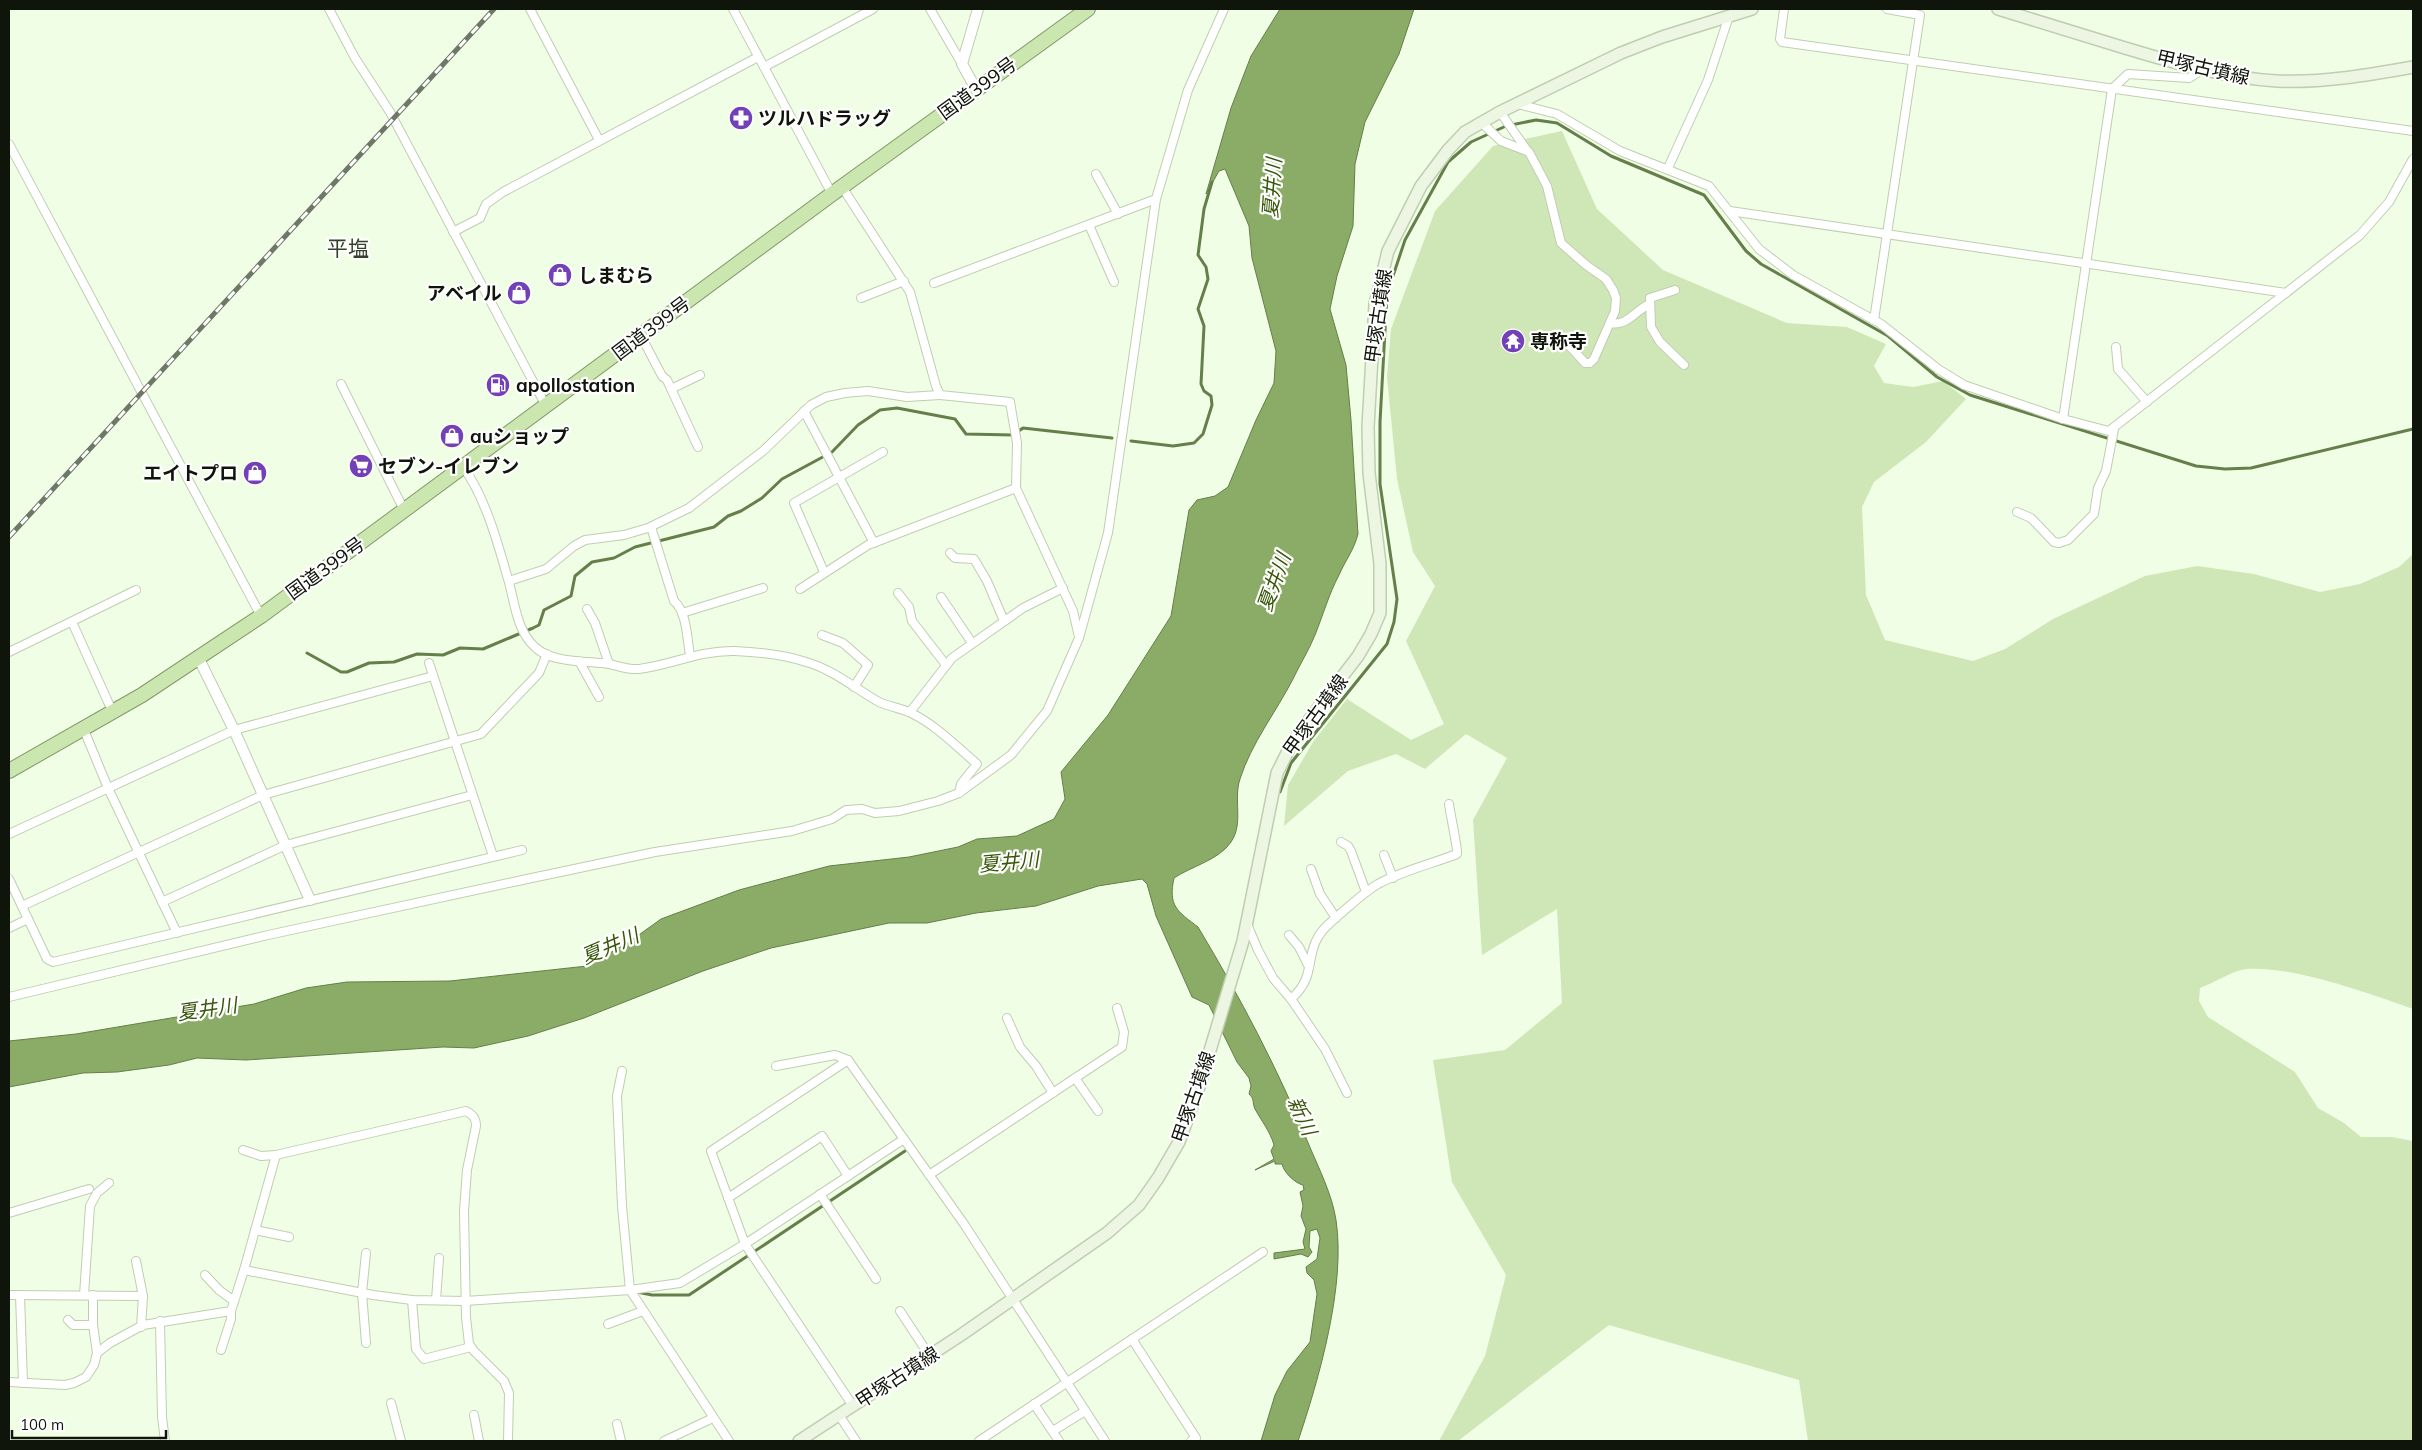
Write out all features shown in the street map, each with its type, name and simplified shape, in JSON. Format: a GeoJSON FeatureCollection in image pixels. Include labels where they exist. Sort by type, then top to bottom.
{"type":"FeatureCollection","features":[{"type":"Feature","properties":{"kind":"highway","name":"国道399号"},"geometry":{"type":"LineString","coordinates":[[9,771],[113,713],[261,616],[837,191],[1088,9]]}},
{"type":"Feature","properties":{"kind":"main road","name":"甲塚古墳線"},"geometry":{"type":"LineString","coordinates":[[799,1441],[1013,1299],[1107,1233],[1139,1205],[1158,1178],[1179,1142],[1199,1086],[1243,940],[1267,831],[1271,798],[1284,757],[1293,741],[1358,656],[1380,614],[1380,572],[1368,473],[1368,427],[1375,304],[1388,251],[1421,186],[1448,150],[1465,132],[1503,115],[1516,104],[1621,53],[1752,9]]}},
{"type":"Feature","properties":{"kind":"main road","name":"甲塚古墳線"},"geometry":{"type":"LineString","coordinates":[[1998,9],[2202,70],[2251,78],[2302,81],[2342,79],[2413,67]]}},
{"type":"Feature","properties":{"kind":"street"},"geometry":{"type":"LineString","coordinates":[[330,9],[356,58],[390,112],[546,406]]}},
{"type":"Feature","properties":{"kind":"street"},"geometry":{"type":"LineString","coordinates":[[530,9],[600,140]]}},
{"type":"Feature","properties":{"kind":"street"},"geometry":{"type":"LineString","coordinates":[[732,9],[837,191],[904,280],[910,292],[940,395]]}},
{"type":"Feature","properties":{"kind":"street"},"geometry":{"type":"LineString","coordinates":[[764,67],[874,9]]}},
{"type":"Feature","properties":{"kind":"street"},"geometry":{"type":"LineString","coordinates":[[930,9],[976,89]]}},
{"type":"Feature","properties":{"kind":"street"},"geometry":{"type":"LineString","coordinates":[[962,64],[978,9]]}},
{"type":"Feature","properties":{"kind":"street"},"geometry":{"type":"LineString","coordinates":[[9,997],[268,935],[528,878],[655,852],[792,831],[826,821],[846,810],[862,809],[875,813],[899,810],[938,801],[959,793],[1011,755],[1047,711],[1079,638],[1108,533],[1156,199],[1188,90],[1224,9]]}},
{"type":"Feature","properties":{"kind":"street"},"geometry":{"type":"LineString","coordinates":[[1784,9],[1780,39],[1782,42],[2413,131]]}},
{"type":"Feature","properties":{"kind":"street"},"geometry":{"type":"LineString","coordinates":[[1874,320],[1920,15],[1887,9]]}},
{"type":"Feature","properties":{"kind":"street"},"geometry":{"type":"LineString","coordinates":[[1668,168],[1708,80],[1729,16]]}},
{"type":"Feature","properties":{"kind":"street"},"geometry":{"type":"LineString","coordinates":[[453,232],[480,218],[486,204],[493,198],[758,57]]}},
{"type":"Feature","properties":{"kind":"street"},"geometry":{"type":"LineString","coordinates":[[2063,419],[2112,88],[2124,76],[2132,73],[2189,78],[2202,70]]}},
{"type":"Feature","properties":{"kind":"street"},"geometry":{"type":"LineString","coordinates":[[1516,104],[1557,114],[1620,151],[1668,168],[1709,186],[1759,249],[1769,257],[1793,275],[1874,320],[1904,340],[1938,369],[1964,385],[2063,419],[2103,430],[2113,435]]}},
{"type":"Feature","properties":{"kind":"street"},"geometry":{"type":"LineString","coordinates":[[1503,115],[1526,149],[1547,186],[1561,243],[1586,265],[1606,278],[1613,290],[1616,305],[1599,350],[1590,363],[1585,363],[1567,344]]}},
{"type":"Feature","properties":{"kind":"street"},"geometry":{"type":"LineString","coordinates":[[1484,125],[1501,141],[1526,149]]}},
{"type":"Feature","properties":{"kind":"street"},"geometry":{"type":"LineString","coordinates":[[9,144],[261,616]]}},
{"type":"Feature","properties":{"kind":"street"},"geometry":{"type":"LineString","coordinates":[[2017,512],[2031,518],[2054,542],[2059,543],[2068,540],[2094,514],[2098,488],[2106,471],[2113,435],[2147,402],[2373,222],[2390,202],[2413,161]]}},
{"type":"Feature","properties":{"kind":"street"},"geometry":{"type":"LineString","coordinates":[[1096,174],[1118,214]]}},
{"type":"Feature","properties":{"kind":"street"},"geometry":{"type":"LineString","coordinates":[[934,283],[1156,199]]}},
{"type":"Feature","properties":{"kind":"street"},"geometry":{"type":"LineString","coordinates":[[1730,211],[2286,293]]}},
{"type":"Feature","properties":{"kind":"street"},"geometry":{"type":"LineString","coordinates":[[1089,225],[1114,282]]}},
{"type":"Feature","properties":{"kind":"street"},"geometry":{"type":"LineString","coordinates":[[861,298],[904,280]]}},
{"type":"Feature","properties":{"kind":"street"},"geometry":{"type":"LineString","coordinates":[[1675,290],[1650,298],[1651,327],[1660,342],[1684,365]]}},
{"type":"Feature","properties":{"kind":"street"},"geometry":{"type":"LineString","coordinates":[[1610,324],[1618,325],[1650,304]]}},
{"type":"Feature","properties":{"kind":"street"},"geometry":{"type":"LineString","coordinates":[[641,336],[671,390],[698,447]]}},
{"type":"Feature","properties":{"kind":"street"},"geometry":{"type":"LineString","coordinates":[[2116,347],[2118,369],[2147,402]]}},
{"type":"Feature","properties":{"kind":"street"},"geometry":{"type":"LineString","coordinates":[[671,390],[700,375]]}},
{"type":"Feature","properties":{"kind":"street"},"geometry":{"type":"LineString","coordinates":[[341,384],[404,510]]}},
{"type":"Feature","properties":{"kind":"street"},"geometry":{"type":"LineString","coordinates":[[509,580],[546,569],[574,546],[585,540],[624,535],[651,527],[689,508],[763,451],[804,411],[826,397],[845,393],[868,392],[907,397],[940,395],[1010,402],[1016,427],[1016,488],[1073,611],[1079,638]]}},
{"type":"Feature","properties":{"kind":"street"},"geometry":{"type":"LineString","coordinates":[[804,411],[874,543]]}},
{"type":"Feature","properties":{"kind":"street"},"geometry":{"type":"LineString","coordinates":[[824,572],[794,503],[883,452]]}},
{"type":"Feature","properties":{"kind":"street"},"geometry":{"type":"LineString","coordinates":[[463,467],[472,482],[492,529],[509,580],[521,627],[536,648],[546,654],[579,661],[636,669],[658,666],[690,655],[735,651],[800,660],[833,674],[895,709],[910,712],[931,724],[977,764],[962,784],[959,793]]}},
{"type":"Feature","properties":{"kind":"street"},"geometry":{"type":"LineString","coordinates":[[800,589],[824,572],[874,543],[1016,488]]}},
{"type":"Feature","properties":{"kind":"street"},"geometry":{"type":"LineString","coordinates":[[651,527],[674,601],[682,613],[690,655]]}},
{"type":"Feature","properties":{"kind":"street"},"geometry":{"type":"LineString","coordinates":[[950,553],[955,558],[974,559],[987,581],[1004,621]]}},
{"type":"Feature","properties":{"kind":"street"},"geometry":{"type":"LineString","coordinates":[[682,613],[763,588]]}},
{"type":"Feature","properties":{"kind":"street"},"geometry":{"type":"LineString","coordinates":[[910,712],[946,665],[972,643],[1004,621],[1063,588]]}},
{"type":"Feature","properties":{"kind":"street"},"geometry":{"type":"LineString","coordinates":[[9,652],[136,590]]}},
{"type":"Feature","properties":{"kind":"street"},"geometry":{"type":"LineString","coordinates":[[898,593],[909,607],[912,621],[946,665]]}},
{"type":"Feature","properties":{"kind":"street"},"geometry":{"type":"LineString","coordinates":[[941,597],[972,643]]}},
{"type":"Feature","properties":{"kind":"street"},"geometry":{"type":"LineString","coordinates":[[587,609],[595,623],[609,664]]}},
{"type":"Feature","properties":{"kind":"street"},"geometry":{"type":"LineString","coordinates":[[72,622],[113,713]]}},
{"type":"Feature","properties":{"kind":"street"},"geometry":{"type":"LineString","coordinates":[[822,635],[843,643],[868,665],[854,687]]}},
{"type":"Feature","properties":{"kind":"street"},"geometry":{"type":"LineString","coordinates":[[22,906],[263,795],[455,742],[486,731],[539,674],[546,654]]}},
{"type":"Feature","properties":{"kind":"street"},"geometry":{"type":"LineString","coordinates":[[198,659],[234,730],[310,900]]}},
{"type":"Feature","properties":{"kind":"street"},"geometry":{"type":"LineString","coordinates":[[579,661],[599,697]]}},
{"type":"Feature","properties":{"kind":"street"},"geometry":{"type":"LineString","coordinates":[[429,663],[493,856]]}},
{"type":"Feature","properties":{"kind":"street"},"geometry":{"type":"LineString","coordinates":[[9,834],[234,730],[433,676]]}},
{"type":"Feature","properties":{"kind":"street"},"geometry":{"type":"LineString","coordinates":[[84,730],[108,788],[177,933]]}},
{"type":"Feature","properties":{"kind":"street"},"geometry":{"type":"LineString","coordinates":[[162,902],[286,845],[472,795]]}},
{"type":"Feature","properties":{"kind":"street"},"geometry":{"type":"LineString","coordinates":[[1291,999],[1300,991],[1310,969],[1316,939],[1336,918],[1366,892],[1393,878],[1457,854],[1458,848],[1452,830],[1449,804]]}},
{"type":"Feature","properties":{"kind":"street"},"geometry":{"type":"LineString","coordinates":[[1341,842],[1348,846],[1351,851],[1366,892]]}},
{"type":"Feature","properties":{"kind":"street"},"geometry":{"type":"LineString","coordinates":[[9,879],[47,958],[53,962],[522,850]]}},
{"type":"Feature","properties":{"kind":"street"},"geometry":{"type":"LineString","coordinates":[[1384,855],[1393,878]]}},
{"type":"Feature","properties":{"kind":"street"},"geometry":{"type":"LineString","coordinates":[[1311,869],[1320,894],[1336,918]]}},
{"type":"Feature","properties":{"kind":"street"},"geometry":{"type":"LineString","coordinates":[[9,928],[28,920]]}},
{"type":"Feature","properties":{"kind":"street"},"geometry":{"type":"LineString","coordinates":[[1247,924],[1258,950],[1274,978],[1291,999],[1325,1049],[1347,1093]]}},
{"type":"Feature","properties":{"kind":"street"},"geometry":{"type":"LineString","coordinates":[[1289,935],[1299,947],[1310,969]]}},
{"type":"Feature","properties":{"kind":"street"},"geometry":{"type":"LineString","coordinates":[[929,1175],[1122,1047],[1124,1032],[1117,1008]]}},
{"type":"Feature","properties":{"kind":"street"},"geometry":{"type":"LineString","coordinates":[[1007,1018],[1020,1047],[1036,1066],[1053,1093]]}},
{"type":"Feature","properties":{"kind":"street"},"geometry":{"type":"LineString","coordinates":[[776,1066],[835,1055],[848,1060],[1013,1299],[1066,1383],[1106,1441]]}},
{"type":"Feature","properties":{"kind":"street"},"geometry":{"type":"LineString","coordinates":[[848,1060],[711,1151],[745,1244],[853,1406]]}},
{"type":"Feature","properties":{"kind":"street"},"geometry":{"type":"LineString","coordinates":[[622,1071],[617,1096],[622,1206],[630,1290],[728,1441]]}},
{"type":"Feature","properties":{"kind":"street"},"geometry":{"type":"LineString","coordinates":[[1076,1078],[1098,1111]]}},
{"type":"Feature","properties":{"kind":"street"},"geometry":{"type":"LineString","coordinates":[[243,1150],[261,1156],[276,1155],[466,1111],[472,1114],[476,1119],[476,1126],[467,1170],[464,1203],[465,1301],[472,1347],[504,1381],[509,1392],[508,1441]]}},
{"type":"Feature","properties":{"kind":"street"},"geometry":{"type":"LineString","coordinates":[[728,1198],[822,1136],[848,1176]]}},
{"type":"Feature","properties":{"kind":"street"},"geometry":{"type":"LineString","coordinates":[[244,1270],[362,1293],[412,1300],[465,1301],[630,1290],[680,1283],[745,1244],[904,1139]]}},
{"type":"Feature","properties":{"kind":"street"},"geometry":{"type":"LineString","coordinates":[[221,1350],[276,1155]]}},
{"type":"Feature","properties":{"kind":"street"},"geometry":{"type":"LineString","coordinates":[[84,1295],[90,1206],[97,1193],[109,1184]]}},
{"type":"Feature","properties":{"kind":"street"},"geometry":{"type":"LineString","coordinates":[[9,1212],[89,1188]]}},
{"type":"Feature","properties":{"kind":"street"},"geometry":{"type":"LineString","coordinates":[[820,1194],[876,1279]]}},
{"type":"Feature","properties":{"kind":"street"},"geometry":{"type":"LineString","coordinates":[[254,1230],[289,1237]]}},
{"type":"Feature","properties":{"kind":"street"},"geometry":{"type":"LineString","coordinates":[[979,1441],[1263,1252]]}},
{"type":"Feature","properties":{"kind":"street"},"geometry":{"type":"LineString","coordinates":[[366,1253],[362,1293],[366,1343]]}},
{"type":"Feature","properties":{"kind":"street"},"geometry":{"type":"LineString","coordinates":[[436,1300],[439,1258]]}},
{"type":"Feature","properties":{"kind":"street"},"geometry":{"type":"LineString","coordinates":[[136,1261],[143,1296],[141,1327]]}},
{"type":"Feature","properties":{"kind":"street"},"geometry":{"type":"LineString","coordinates":[[205,1275],[219,1290],[234,1301]]}},
{"type":"Feature","properties":{"kind":"street"},"geometry":{"type":"LineString","coordinates":[[20,1294],[24,1383]]}},
{"type":"Feature","properties":{"kind":"street"},"geometry":{"type":"LineString","coordinates":[[9,1295],[143,1296]]}},
{"type":"Feature","properties":{"kind":"street"},"geometry":{"type":"LineString","coordinates":[[9,1382],[65,1385],[86,1377],[94,1365],[97,1353],[93,1325],[93,1295]]}},
{"type":"Feature","properties":{"kind":"street"},"geometry":{"type":"LineString","coordinates":[[412,1300],[416,1349],[424,1358],[472,1347]]}},
{"type":"Feature","properties":{"kind":"street"},"geometry":{"type":"LineString","coordinates":[[608,1324],[643,1310]]}},
{"type":"Feature","properties":{"kind":"street"},"geometry":{"type":"LineString","coordinates":[[97,1353],[110,1343],[141,1327],[160,1321],[231,1311]]}},
{"type":"Feature","properties":{"kind":"street"},"geometry":{"type":"LineString","coordinates":[[900,1311],[929,1355]]}},
{"type":"Feature","properties":{"kind":"street"},"geometry":{"type":"LineString","coordinates":[[68,1320],[73,1325],[93,1325]]}},
{"type":"Feature","properties":{"kind":"street"},"geometry":{"type":"LineString","coordinates":[[160,1321],[162,1417],[165,1441]]}},
{"type":"Feature","properties":{"kind":"street"},"geometry":{"type":"LineString","coordinates":[[1132,1339],[1196,1438],[1191,1441]]}},
{"type":"Feature","properties":{"kind":"street"},"geometry":{"type":"LineString","coordinates":[[391,1403],[401,1441]]}},
{"type":"Feature","properties":{"kind":"street"},"geometry":{"type":"LineString","coordinates":[[1034,1404],[1059,1441]]}},
{"type":"Feature","properties":{"kind":"street"},"geometry":{"type":"LineString","coordinates":[[1053,1431],[1085,1411]]}},
{"type":"Feature","properties":{"kind":"street"},"geometry":{"type":"LineString","coordinates":[[474,1415],[480,1441]]}},
{"type":"Feature","properties":{"kind":"street"},"geometry":{"type":"LineString","coordinates":[[839,1415],[856,1441]]}},
{"type":"Feature","properties":{"kind":"street"},"geometry":{"type":"LineString","coordinates":[[664,1441],[713,1418]]}},
{"type":"Feature","properties":{"kind":"street"},"geometry":{"type":"LineString","coordinates":[[617,1424],[621,1441]]}},
{"type":"Feature","properties":{"kind":"shaded area"},"geometry":{"type":"Polygon","coordinates":[[[1562,131],[1597,209],[1663,270],[1787,323],[1847,327],[1886,344],[1874,366],[1884,383],[1913,387],[1943,381],[1966,399],[1926,442],[1874,482],[1862,507],[1866,595],[1885,640],[1973,661],[2005,649],[2053,619],[2145,576],[2197,566],[2254,574],[2320,592],[2360,584],[2399,567],[2413,554],[2413,1009],[2330,982],[2285,971],[2264,969],[2241,970],[2200,988],[2199,1001],[2208,1017],[2295,1072],[2318,1108],[2344,1123],[2361,1137],[2392,1137],[2413,1141],[2413,1441],[1808,1441],[1799,1380],[1609,1325],[1458,1441],[1439,1441],[1485,1356],[1506,1275],[1452,1182],[1433,1060],[1505,1050],[1562,1003],[1557,909],[1482,955],[1473,820],[1507,758],[1466,734],[1425,769],[1396,754],[1348,771],[1284,826],[1288,785],[1313,742],[1347,699],[1411,740],[1444,724],[1406,641],[1435,586],[1413,552],[1397,479],[1387,377],[1391,329],[1435,211],[1493,146],[1562,131]]]}},
{"type":"Feature","properties":{"kind":"water","name":"夏井川"},"geometry":{"type":"Polygon","coordinates":[[[1280,9],[1414,9],[1399,54],[1365,122],[1355,164],[1353,226],[1337,276],[1330,309],[1346,365],[1358,534],[1332,590],[1310,646],[1245,766],[1238,787],[1238,819],[1235,835],[1220,854],[1174,878],[1172,887],[1173,902],[1185,917],[1198,927],[1229,980],[1271,1061],[1321,1172],[1334,1210],[1338,1246],[1334,1302],[1322,1361],[1298,1441],[1261,1441],[1275,1395],[1287,1371],[1310,1342],[1317,1294],[1314,1280],[1307,1273],[1306,1267],[1317,1259],[1320,1238],[1317,1229],[1310,1231],[1309,1247],[1312,1252],[1308,1257],[1301,1254],[1274,1259],[1274,1253],[1305,1249],[1303,1242],[1306,1229],[1301,1216],[1303,1206],[1300,1192],[1304,1190],[1303,1185],[1293,1180],[1287,1174],[1282,1164],[1275,1164],[1275,1161],[1255,1170],[1274,1159],[1271,1151],[1274,1145],[1249,1094],[1251,1086],[1249,1078],[1237,1062],[1209,1005],[1192,997],[1156,916],[1147,884],[1142,879],[1098,886],[1036,906],[976,913],[927,923],[889,923],[771,948],[703,971],[584,1018],[528,1036],[474,1048],[443,1047],[246,1060],[197,1058],[169,1065],[117,1072],[83,1073],[9,1087],[9,1041],[76,1034],[254,1004],[306,988],[347,982],[450,981],[587,966],[629,942],[661,919],[739,890],[829,866],[909,857],[958,847],[977,839],[1017,836],[1054,819],[1065,799],[1061,772],[1108,715],[1171,616],[1189,510],[1197,500],[1215,496],[1228,487],[1274,383],[1276,351],[1252,258],[1249,226],[1225,169],[1219,171],[1206,194],[1231,108],[1251,56],[1280,9]]]}},
{"type":"Feature","properties":{"kind":"waterway"},"geometry":{"type":"LineString","coordinates":[[1280,792],[1291,763],[1387,644],[1394,622],[1397,599],[1380,484],[1380,422],[1387,294],[1405,240],[1448,162],[1471,142],[1506,126],[1536,120],[1557,123],[1611,156],[1704,195],[1746,251],[1761,264],[1888,336],[1937,377],[1970,395],[2196,466],[2225,469],[2251,468],[2413,429]]}},
{"type":"Feature","properties":{"kind":"waterway"},"geometry":{"type":"LineString","coordinates":[[1131,441],[1173,446],[1194,443],[1203,434],[1212,405],[1211,396],[1204,391],[1201,384],[1204,326],[1198,309],[1208,279],[1206,267],[1198,255],[1204,209],[1212,182]]}},
{"type":"Feature","properties":{"kind":"waterway"},"geometry":{"type":"LineString","coordinates":[[307,653],[341,672],[347,672],[369,663],[394,662],[417,654],[443,655],[460,648],[483,649],[533,628],[539,625],[544,610],[571,596],[575,576],[592,562],[614,558],[635,547],[714,527],[728,516],[741,511],[762,498],[782,479],[832,452],[858,425],[880,410],[897,408],[955,419],[966,434],[1013,435],[1023,428],[1112,438]]}},
{"type":"Feature","properties":{"kind":"waterway"},"geometry":{"type":"LineString","coordinates":[[637,1292],[652,1295],[689,1295],[905,1151]]}},
{"type":"Feature","properties":{"kind":"railway"},"geometry":{"type":"LineString","coordinates":[[9,537],[494,9]]}},
{"type":"Feature","properties":{"kind":"place","name":"ツルハドラッグ"},"geometry":{"type":"Point","coordinates":[741,118]}},
{"type":"Feature","properties":{"kind":"place","name":"しまむら"},"geometry":{"type":"Point","coordinates":[560,275]}},
{"type":"Feature","properties":{"kind":"place","name":"アベイル"},"geometry":{"type":"Point","coordinates":[519,293]}},
{"type":"Feature","properties":{"kind":"place","name":"専称寺"},"geometry":{"type":"Point","coordinates":[1513,341]}},
{"type":"Feature","properties":{"kind":"place","name":"apollostation"},"geometry":{"type":"Point","coordinates":[498,385]}},
{"type":"Feature","properties":{"kind":"place","name":"auショップ"},"geometry":{"type":"Point","coordinates":[452,436]}},
{"type":"Feature","properties":{"kind":"place","name":"セブン-イレブン"},"geometry":{"type":"Point","coordinates":[361,466]}},
{"type":"Feature","properties":{"kind":"place","name":"エイトプロ"},"geometry":{"type":"Point","coordinates":[255,473]}},
{"type":"Feature","properties":{"kind":"district","name":"平塩"},"geometry":{"type":"Point","coordinates":[348,249]}},
{"type":"Feature","properties":{"kind":"water label","name":"新川"},"geometry":{"type":"Point","coordinates":[1302,1116]}}]}
